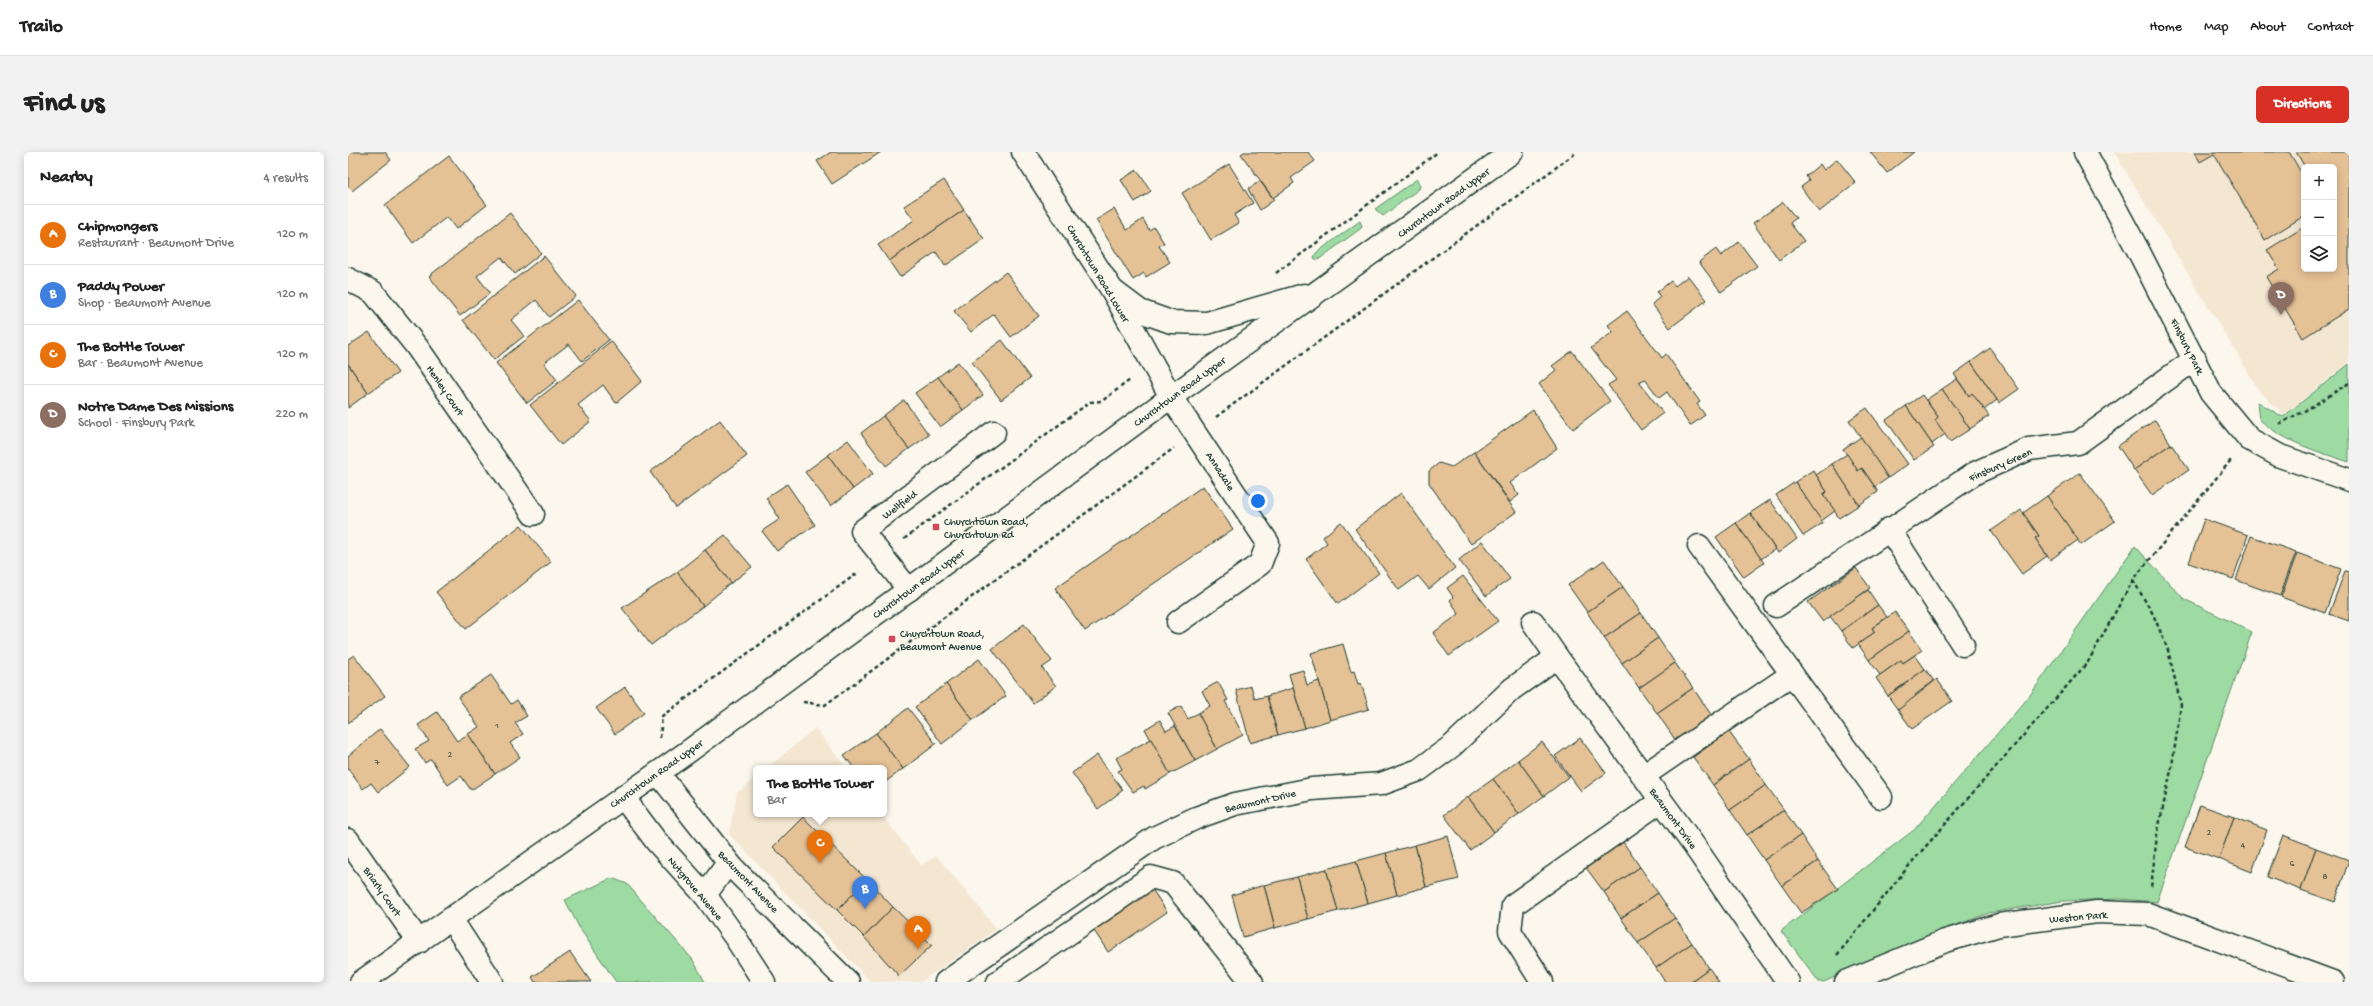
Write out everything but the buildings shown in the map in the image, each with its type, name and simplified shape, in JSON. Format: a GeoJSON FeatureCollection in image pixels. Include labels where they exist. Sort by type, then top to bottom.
{"type":"FeatureCollection","features":[{"type":"Feature","properties":{"kind":"street","name":"Churchtown Road Lower"},"geometry":{"type":"LineString","coordinates":[[1023,152],[1112,290],[1171,397]]}},
{"type":"Feature","properties":{"kind":"street","name":"Churchtown Road Upper"},"geometry":{"type":"LineString","coordinates":[[361,982],[658,773],[1171,397],[1512,152]]}},
{"type":"Feature","properties":{"kind":"street","name":"Finsbury Park"},"geometry":{"type":"LineString","coordinates":[[2085,152],[2195,359],[2211,393],[2249,439],[2280,456],[2349,480]]}},
{"type":"Feature","properties":{"kind":"street","name":"Henley Court"},"geometry":{"type":"LineString","coordinates":[[348,279],[373,292],[417,347],[533,514]]}},
{"type":"Feature","properties":{"kind":"street"},"geometry":{"type":"LineString","coordinates":[[1112,290],[1140,310],[1171,322],[1207,324],[1319,291]]}},
{"type":"Feature","properties":{"kind":"street","name":"Finsbury Green"},"geometry":{"type":"LineString","coordinates":[[1776,606],[1889,529],[1976,473],[2029,449],[2078,443],[2195,359]]}},
{"type":"Feature","properties":{"kind":"street","name":"Annadale"},"geometry":{"type":"LineString","coordinates":[[1171,397],[1268,544],[1260,564],[1178,622]]}},
{"type":"Feature","properties":{"kind":"street","name":"Wellfield"},"geometry":{"type":"LineString","coordinates":[[909,590],[862,531],[994,432]]}},
{"type":"Feature","properties":{"kind":"street"},"geometry":{"type":"LineString","coordinates":[[1889,529],[1963,645]]}},
{"type":"Feature","properties":{"kind":"street"},"geometry":{"type":"LineString","coordinates":[[1699,546],[1881,797]]}},
{"type":"Feature","properties":{"kind":"street","name":"Beaumont Drive"},"geometry":{"type":"LineString","coordinates":[[1533,622],[1788,982]]}},
{"type":"Feature","properties":{"kind":"street","name":"Beaumont Drive"},"geometry":{"type":"LineString","coordinates":[[946,982],[1154,838],[1196,818],[1235,804],[1312,789],[1381,784],[1419,770],[1452,746],[1512,689],[1557,657]]}},
{"type":"Feature","properties":{"kind":"street"},"geometry":{"type":"LineString","coordinates":[[1643,776],[1792,674]]}},
{"type":"Feature","properties":{"kind":"street","name":"Beaumont Avenue"},"geometry":{"type":"LineString","coordinates":[[658,773],[733,868],[848,982]]}},
{"type":"Feature","properties":{"kind":"street","name":"Nutgrove Avenue"},"geometry":{"type":"LineString","coordinates":[[623,797],[656,841],[705,895],[736,937],[764,982]]}},
{"type":"Feature","properties":{"kind":"street"},"geometry":{"type":"LineString","coordinates":[[1542,982],[1510,931],[1513,905],[1661,801]]}},
{"type":"Feature","properties":{"kind":"street","name":"Briarly Court"},"geometry":{"type":"LineString","coordinates":[[348,840],[419,942]]}},
{"type":"Feature","properties":{"kind":"street"},"geometry":{"type":"LineString","coordinates":[[705,895],[723,870],[733,868]]}},
{"type":"Feature","properties":{"kind":"street"},"geometry":{"type":"LineString","coordinates":[[998,982],[1151,877],[1173,883],[1252,982]]}},
{"type":"Feature","properties":{"kind":"street","name":"Weston Park"},"geometry":{"type":"LineString","coordinates":[[1846,982],[1945,941],[1998,925],[2097,912],[2148,914],[2333,982]]}},
{"type":"Feature","properties":{"kind":"street"},"geometry":{"type":"LineString","coordinates":[[451,919],[492,982]]}},
{"type":"Feature","properties":{"kind":"path"},"geometry":{"type":"LineString","coordinates":[[1272,276],[1438,152]]}},
{"type":"Feature","properties":{"kind":"path"},"geometry":{"type":"LineString","coordinates":[[1838,961],[1837,954],[1912,862],[2088,662],[2133,580],[2249,439],[2308,410],[2349,383]]}},
{"type":"Feature","properties":{"kind":"path"},"geometry":{"type":"LineString","coordinates":[[2133,580],[2153,614],[2168,650],[2181,705],[2172,766],[2157,835],[2148,914]]}},
{"type":"Feature","properties":{"kind":"shaded area"},"geometry":{"type":"Polygon","coordinates":[[[2114,152],[2349,152],[2349,362],[2284,415],[2260,392],[2114,152]]]}},
{"type":"Feature","properties":{"kind":"shaded area"},"geometry":{"type":"Polygon","coordinates":[[[815,728],[844,765],[771,765],[815,728]]]}},
{"type":"Feature","properties":{"kind":"shaded area"},"geometry":{"type":"Polygon","coordinates":[[[753,780],[753,817],[883,817],[921,865],[937,856],[997,929],[921,982],[871,982],[729,834],[737,793],[753,780]]]}},
{"type":"Feature","properties":{"kind":"green space"},"geometry":{"type":"Polygon","coordinates":[[[1417,179],[1420,186],[1419,189],[1383,216],[1375,209],[1417,179]]]}},
{"type":"Feature","properties":{"kind":"green space"},"geometry":{"type":"Polygon","coordinates":[[[1360,221],[1362,227],[1360,229],[1318,260],[1314,258],[1316,253],[1360,221]]]}},
{"type":"Feature","properties":{"kind":"green space"},"geometry":{"type":"Polygon","coordinates":[[[2349,364],[2349,462],[2302,446],[2269,428],[2260,420],[2258,402],[2283,417],[2349,364]]]}},
{"type":"Feature","properties":{"kind":"green space"},"geometry":{"type":"Polygon","coordinates":[[[2135,546],[2184,599],[2252,632],[2157,902],[2120,899],[2063,901],[1989,913],[1914,941],[1824,982],[1819,982],[1781,931],[1914,830],[2028,698],[2135,546]]]}},
{"type":"Feature","properties":{"kind":"green space"},"geometry":{"type":"Polygon","coordinates":[[[612,878],[627,884],[693,960],[705,982],[616,982],[580,929],[565,900],[612,878]]]}},
{"type":"Feature","properties":{"kind":"place","name":"Notre Dame Des Missions"},"geometry":{"type":"Point","coordinates":[2281,315]}},
{"type":"Feature","properties":{"kind":"place","name":"Churchtown Road, Churchtown Rd"},"geometry":{"type":"Point","coordinates":[936,527]}},
{"type":"Feature","properties":{"kind":"place","name":"Churchtown Road, Beaumont Avenue"},"geometry":{"type":"Point","coordinates":[892,639]}},
{"type":"Feature","properties":{"kind":"place","name":"The Bottle Tower"},"geometry":{"type":"Point","coordinates":[820,863]}},
{"type":"Feature","properties":{"kind":"place","name":"Paddy Power"},"geometry":{"type":"Point","coordinates":[865,909]}},
{"type":"Feature","properties":{"kind":"place","name":"Chipmongers"},"geometry":{"type":"Point","coordinates":[918,949]}}]}
